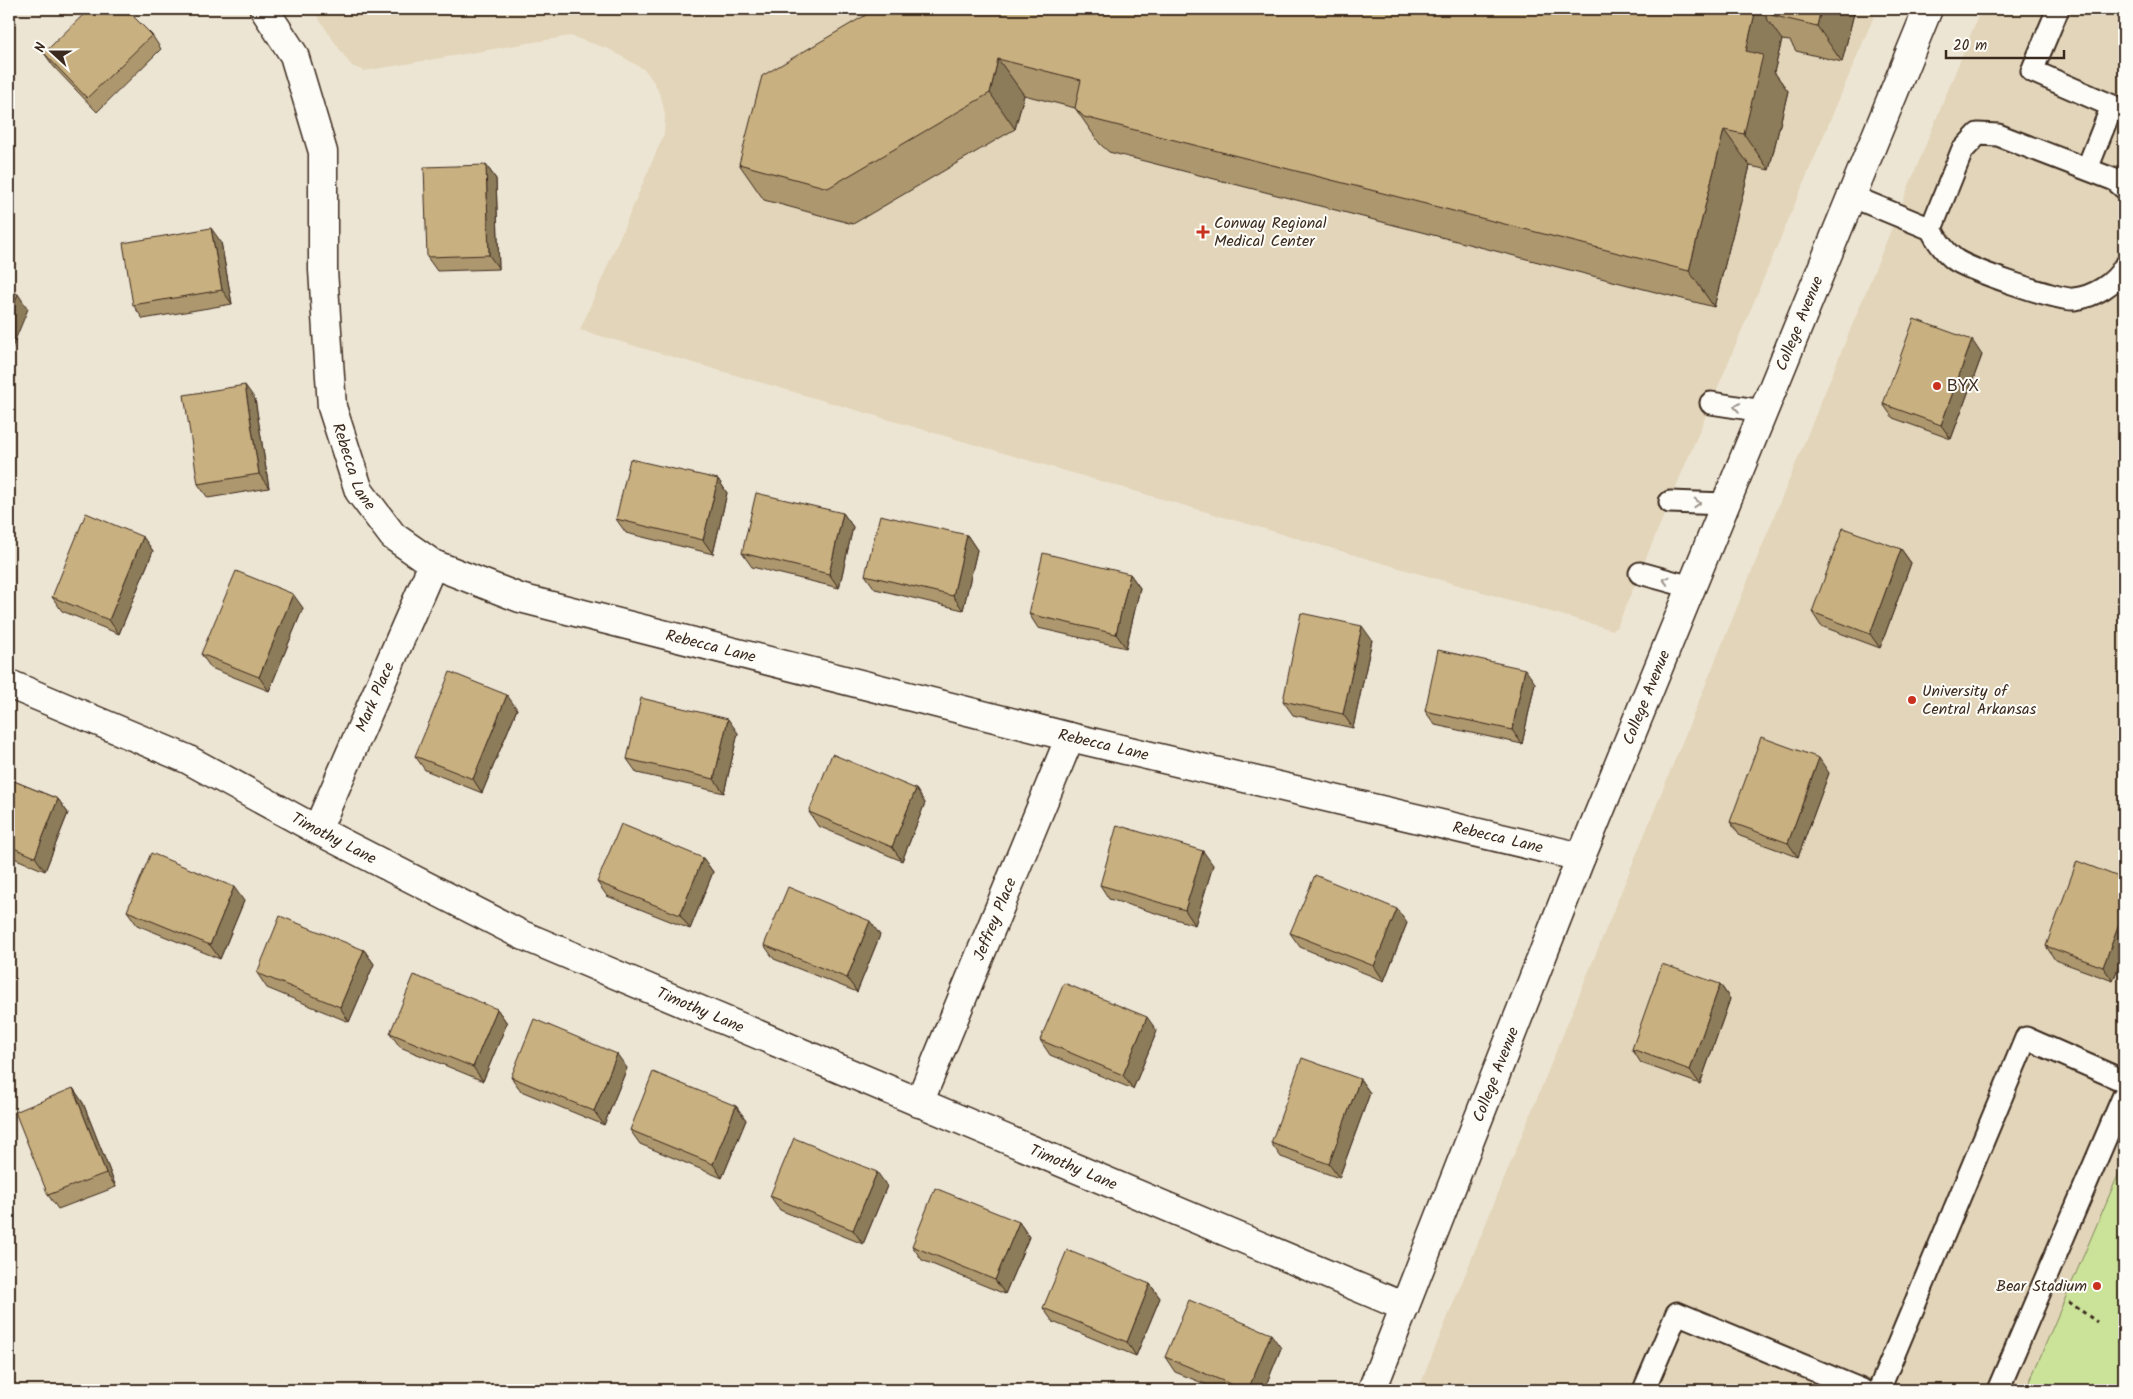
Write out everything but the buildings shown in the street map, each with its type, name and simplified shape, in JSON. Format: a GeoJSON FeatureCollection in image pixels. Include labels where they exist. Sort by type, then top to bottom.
{"type":"FeatureCollection","features":[{"type":"Feature","properties":{"kind":"street","name":"Rebecca Lane"},"geometry":{"type":"LineString","coordinates":[[264,9],[294,55],[323,152],[323,270],[332,407],[359,491],[394,536],[433,564],[520,598],[1070,736],[1582,857]]}},
{"type":"Feature","properties":{"kind":"street","name":"College Avenue"},"geometry":{"type":"LineString","coordinates":[[1372,1390],[1582,857],[1850,196],[1928,9]]}},
{"type":"Feature","properties":{"kind":"street","name":"Mark Place"},"geometry":{"type":"LineString","coordinates":[[317,830],[433,564]]}},
{"type":"Feature","properties":{"kind":"street","name":"Timothy Lane"},"geometry":{"type":"LineString","coordinates":[[9,684],[187,759],[317,830],[522,935],[1405,1307]]}},
{"type":"Feature","properties":{"kind":"street","name":"Jeffrey Place"},"geometry":{"type":"LineString","coordinates":[[919,1103],[1070,736]]}},
{"type":"Feature","properties":{"kind":"lane"},"geometry":{"type":"LineString","coordinates":[[2058,9],[2032,71],[2118,108],[2087,168]]}},
{"type":"Feature","properties":{"kind":"lane"},"geometry":{"type":"LineString","coordinates":[[1931,229],[1962,151],[1978,134],[1998,135],[2087,168],[2115,180],[2124,188]]}},
{"type":"Feature","properties":{"kind":"lane"},"geometry":{"type":"LineString","coordinates":[[1850,196],[1931,229],[1940,246],[1956,260],[2034,291],[2073,300],[2097,292],[2119,276],[2124,267]]}},
{"type":"Feature","properties":{"kind":"lane"},"geometry":{"type":"LineString","coordinates":[[1711,403],[1763,411]]}},
{"type":"Feature","properties":{"kind":"lane"},"geometry":{"type":"LineString","coordinates":[[1670,502],[1725,504]]}},
{"type":"Feature","properties":{"kind":"lane"},"geometry":{"type":"LineString","coordinates":[[1640,573],[1691,587]]}},
{"type":"Feature","properties":{"kind":"lane"},"geometry":{"type":"LineString","coordinates":[[1879,1390],[2026,1038],[2124,1081]]}},
{"type":"Feature","properties":{"kind":"lane"},"geometry":{"type":"LineString","coordinates":[[1998,1390],[2124,1095]]}},
{"type":"Feature","properties":{"kind":"lane"},"geometry":{"type":"LineString","coordinates":[[1644,1390],[1677,1313],[1862,1390]]}},
{"type":"Feature","properties":{"kind":"path"},"geometry":{"type":"LineString","coordinates":[[2071,1303],[2097,1322]]}},
{"type":"Feature","properties":{"kind":"shaded area","name":"Conway Regional Medical Center"},"geometry":{"type":"Polygon","coordinates":[[[312,9],[1877,9],[1617,627],[1613,630],[580,330],[664,134],[665,116],[662,100],[655,84],[645,70],[609,49],[570,36],[364,71],[352,66],[312,9]]]}},
{"type":"Feature","properties":{"kind":"shaded area","name":"University of Central Arkansas"},"geometry":{"type":"Polygon","coordinates":[[[1981,9],[2124,9],[2124,1390],[1418,1390],[1981,9]]]}},
{"type":"Feature","properties":{"kind":"green space","name":"Bear Stadium"},"geometry":{"type":"Polygon","coordinates":[[[2124,1164],[2124,1390],[2026,1390],[2115,1182],[2124,1164]]]}},
{"type":"Feature","properties":{"kind":"place","name":"Conway Regional Medical Center"},"geometry":{"type":"Point","coordinates":[1203,232]}},
{"type":"Feature","properties":{"kind":"place","name":"ΒΥΧ"},"geometry":{"type":"Point","coordinates":[1937,386]}},
{"type":"Feature","properties":{"kind":"place","name":"University of Central Arkansas"},"geometry":{"type":"Point","coordinates":[1912,700]}},
{"type":"Feature","properties":{"kind":"place","name":"Bear Stadium"},"geometry":{"type":"Point","coordinates":[2097,1286]}}]}
